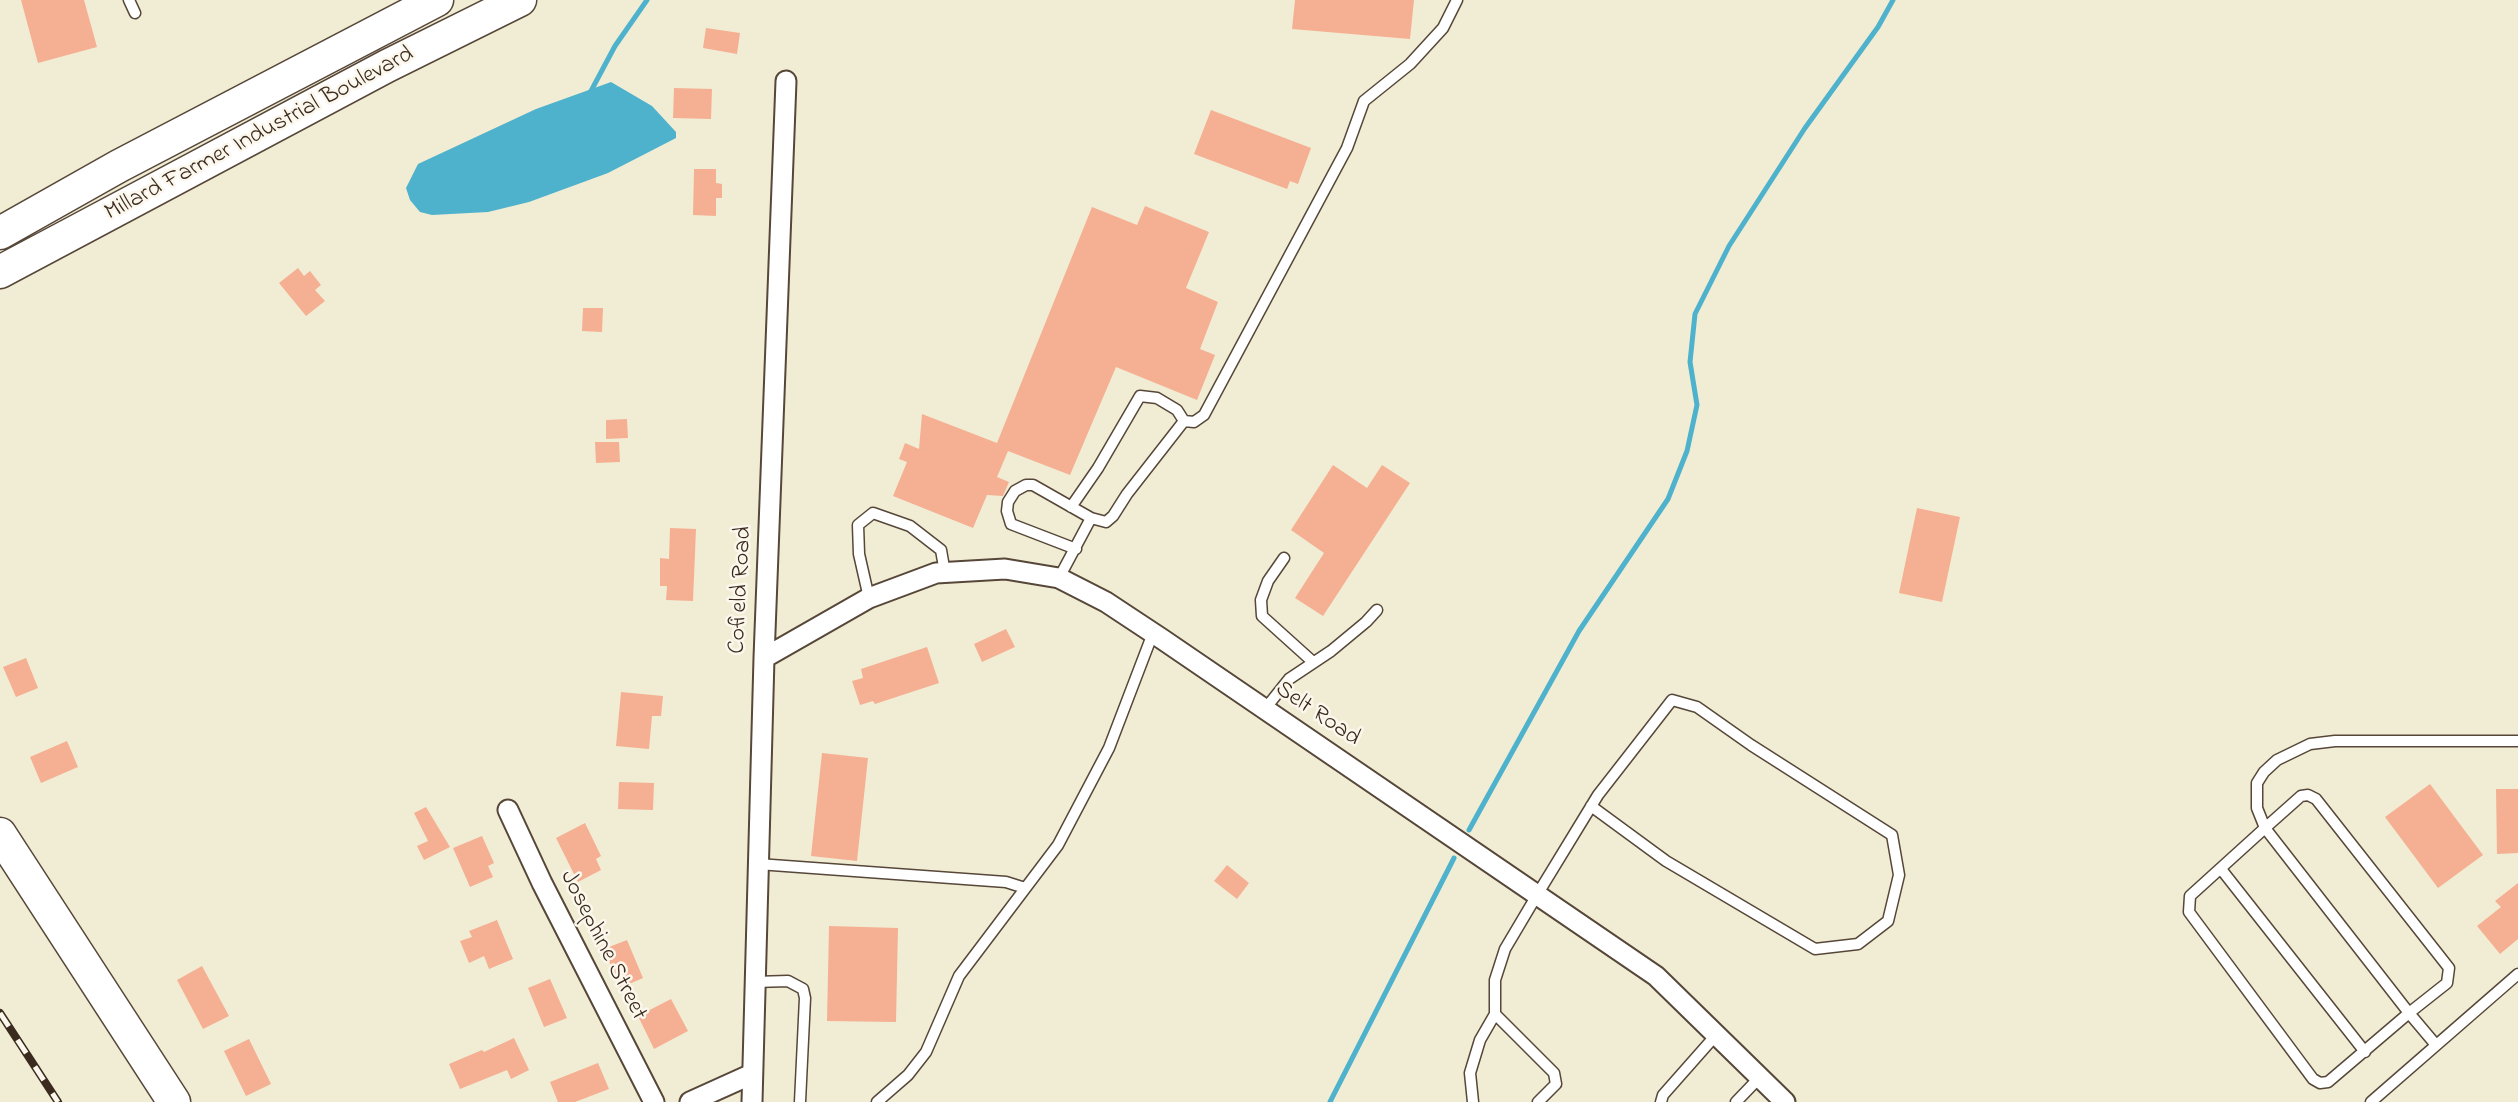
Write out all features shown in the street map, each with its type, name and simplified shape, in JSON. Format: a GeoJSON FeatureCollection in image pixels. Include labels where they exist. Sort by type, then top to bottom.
{"type":"FeatureCollection","features":[{"type":"Feature","properties":{"kind":"main road","name":"Millard Farmer Industrial Boulevard"},"geometry":{"type":"LineString","coordinates":[[0,233],[119,166],[437,0]]}},
{"type":"Feature","properties":{"kind":"main road","name":"Millard Farmer Industrial Boulevard"},"geometry":{"type":"LineString","coordinates":[[0,272],[387,66],[520,0]]}},
{"type":"Feature","properties":{"kind":"main road"},"geometry":{"type":"LineString","coordinates":[[0,834],[174,1102]]}},
{"type":"Feature","properties":{"kind":"street","name":"Cofield Road"},"geometry":{"type":"LineString","coordinates":[[752,1102],[764,658],[786,81]]}},
{"type":"Feature","properties":{"kind":"street","name":"Selt Road"},"geometry":{"type":"LineString","coordinates":[[764,658],[869,598],[936,573],[1005,569],[1059,578],[1106,602],[1153,633],[1656,976],[1785,1102]]}},
{"type":"Feature","properties":{"kind":"street","name":"Josephine Street"},"geometry":{"type":"LineString","coordinates":[[508,810],[542,883],[654,1102]]}},
{"type":"Feature","properties":{"kind":"street"},"geometry":{"type":"LineString","coordinates":[[690,1102],[752,1074]]}},
{"type":"Feature","properties":{"kind":"lane"},"geometry":{"type":"LineString","coordinates":[[129,0],[135,13]]}},
{"type":"Feature","properties":{"kind":"lane"},"geometry":{"type":"LineString","coordinates":[[1184,421],[1194,422],[1204,415],[1217,394],[1347,148],[1364,101],[1410,64],[1435,37],[1443,28],[1457,0]]}},
{"type":"Feature","properties":{"kind":"lane"},"geometry":{"type":"LineString","coordinates":[[1071,507],[1098,468],[1140,396],[1157,398],[1177,410],[1184,421]]}},
{"type":"Feature","properties":{"kind":"lane"},"geometry":{"type":"LineString","coordinates":[[1076,549],[1011,524],[1007,510],[1008,502],[1015,491],[1026,485],[1033,485],[1091,518],[1106,522],[1184,421]]}},
{"type":"Feature","properties":{"kind":"lane"},"geometry":{"type":"LineString","coordinates":[[869,598],[859,554],[858,525],[873,513],[910,526],[942,550],[945,573]]}},
{"type":"Feature","properties":{"kind":"lane"},"geometry":{"type":"LineString","coordinates":[[1059,578],[1091,518]]}},
{"type":"Feature","properties":{"kind":"lane"},"geometry":{"type":"LineString","coordinates":[[1284,558],[1268,581],[1261,600],[1262,616],[1313,662]]}},
{"type":"Feature","properties":{"kind":"lane"},"geometry":{"type":"LineString","coordinates":[[1265,709],[1289,679],[1366,622],[1377,610]]}},
{"type":"Feature","properties":{"kind":"lane"},"geometry":{"type":"LineString","coordinates":[[877,1102],[908,1075],[926,1052],[959,976],[1058,845],[1109,748],[1153,633]]}},
{"type":"Feature","properties":{"kind":"lane"},"geometry":{"type":"LineString","coordinates":[[1473,1102],[1470,1073],[1480,1040],[1495,1014],[1495,980],[1505,949],[1591,806],[1672,700],[1697,706],[1751,745],[1892,835],[1899,875],[1888,920],[1858,944],[1815,949],[1666,861],[1591,806]]}},
{"type":"Feature","properties":{"kind":"lane"},"geometry":{"type":"LineString","coordinates":[[2436,1045],[2265,828],[2257,808],[2257,783],[2277,760],[2310,744],[2335,741],[2518,741]]}},
{"type":"Feature","properties":{"kind":"lane"},"geometry":{"type":"LineString","coordinates":[[2308,795],[2316,799],[2449,968],[2446,983],[2328,1082],[2320,1083],[2313,1079],[2189,912],[2189,896],[2265,828],[2301,796],[2308,795]]}},
{"type":"Feature","properties":{"kind":"lane"},"geometry":{"type":"LineString","coordinates":[[758,864],[1006,882],[1026,888]]}},
{"type":"Feature","properties":{"kind":"lane"},"geometry":{"type":"LineString","coordinates":[[2221,869],[2365,1052]]}},
{"type":"Feature","properties":{"kind":"lane"},"geometry":{"type":"LineString","coordinates":[[2371,1102],[2518,974]]}},
{"type":"Feature","properties":{"kind":"lane"},"geometry":{"type":"LineString","coordinates":[[755,982],[788,981],[803,989],[805,998],[800,1102]]}},
{"type":"Feature","properties":{"kind":"lane"},"geometry":{"type":"LineString","coordinates":[[1495,1014],[1554,1073],[1556,1084],[1538,1102]]}},
{"type":"Feature","properties":{"kind":"lane"},"geometry":{"type":"LineString","coordinates":[[1661,1102],[1664,1095],[1716,1035]]}},
{"type":"Feature","properties":{"kind":"lane"},"geometry":{"type":"LineString","coordinates":[[1736,1102],[1760,1077]]}},
{"type":"Feature","properties":{"kind":"water"},"geometry":{"type":"Polygon","coordinates":[[[611,82],[652,106],[676,132],[676,138],[608,173],[529,202],[488,212],[432,215],[420,212],[410,200],[406,188],[418,164],[536,109],[611,82]]]}},
{"type":"Feature","properties":{"kind":"building"},"geometry":{"type":"Polygon","coordinates":[[[21,0],[84,0],[97,47],[38,63],[21,0]]]}},
{"type":"Feature","properties":{"kind":"building"},"geometry":{"type":"Polygon","coordinates":[[[1295,0],[1414,0],[1410,39],[1292,29],[1295,0]]]}},
{"type":"Feature","properties":{"kind":"building"},"geometry":{"type":"Polygon","coordinates":[[[706,28],[740,33],[737,54],[703,48],[706,28]]]}},
{"type":"Feature","properties":{"kind":"building"},"geometry":{"type":"Polygon","coordinates":[[[674,88],[712,89],[711,119],[673,118],[674,88]]]}},
{"type":"Feature","properties":{"kind":"building"},"geometry":{"type":"Polygon","coordinates":[[[1211,110],[1311,148],[1298,184],[1290,181],[1287,189],[1194,154],[1211,110]]]}},
{"type":"Feature","properties":{"kind":"building"},"geometry":{"type":"Polygon","coordinates":[[[694,169],[716,169],[716,183],[722,184],[722,198],[716,198],[716,216],[693,215],[694,169]]]}},
{"type":"Feature","properties":{"kind":"building"},"geometry":{"type":"Polygon","coordinates":[[[1145,206],[1209,232],[1186,288],[1218,302],[1200,349],[1215,355],[1197,400],[1116,367],[1070,475],[1008,451],[997,477],[1009,482],[1003,496],[987,495],[973,528],[893,496],[907,462],[899,459],[905,443],[919,449],[922,414],[997,443],[1092,207],[1137,225],[1145,206]]]}},
{"type":"Feature","properties":{"kind":"building"},"geometry":{"type":"Polygon","coordinates":[[[298,268],[304,276],[310,271],[321,285],[315,290],[325,301],[306,316],[279,283],[298,268]]]}},
{"type":"Feature","properties":{"kind":"building"},"geometry":{"type":"Polygon","coordinates":[[[583,308],[603,308],[602,332],[582,331],[583,308]]]}},
{"type":"Feature","properties":{"kind":"building"},"geometry":{"type":"Polygon","coordinates":[[[627,419],[628,438],[606,439],[606,420],[627,419]]]}},
{"type":"Feature","properties":{"kind":"building"},"geometry":{"type":"Polygon","coordinates":[[[595,442],[619,442],[620,462],[596,463],[595,442]]]}},
{"type":"Feature","properties":{"kind":"building"},"geometry":{"type":"Polygon","coordinates":[[[1333,465],[1367,488],[1382,465],[1410,483],[1323,616],[1295,598],[1324,553],[1291,530],[1333,465]]]}},
{"type":"Feature","properties":{"kind":"building"},"geometry":{"type":"Polygon","coordinates":[[[1917,508],[1960,517],[1942,602],[1899,593],[1917,508]]]}},
{"type":"Feature","properties":{"kind":"building"},"geometry":{"type":"Polygon","coordinates":[[[670,528],[696,529],[693,601],[666,600],[667,586],[660,586],[660,558],[669,559],[670,528]]]}},
{"type":"Feature","properties":{"kind":"building"},"geometry":{"type":"Polygon","coordinates":[[[1006,629],[1015,647],[982,662],[974,644],[1006,629]]]}},
{"type":"Feature","properties":{"kind":"building"},"geometry":{"type":"Polygon","coordinates":[[[927,647],[939,683],[875,704],[873,701],[860,705],[852,681],[863,678],[861,669],[927,647]]]}},
{"type":"Feature","properties":{"kind":"building"},"geometry":{"type":"Polygon","coordinates":[[[26,658],[38,688],[16,697],[3,667],[26,658]]]}},
{"type":"Feature","properties":{"kind":"building"},"geometry":{"type":"Polygon","coordinates":[[[621,692],[663,696],[661,716],[652,716],[649,749],[616,746],[621,692]]]}},
{"type":"Feature","properties":{"kind":"building"},"geometry":{"type":"Polygon","coordinates":[[[67,741],[78,767],[41,783],[30,757],[67,741]]]}},
{"type":"Feature","properties":{"kind":"building"},"geometry":{"type":"Polygon","coordinates":[[[822,753],[868,758],[857,861],[811,856],[822,753]]]}},
{"type":"Feature","properties":{"kind":"building"},"geometry":{"type":"Polygon","coordinates":[[[619,782],[654,783],[653,810],[618,809],[619,782]]]}},
{"type":"Feature","properties":{"kind":"building"},"geometry":{"type":"Polygon","coordinates":[[[2430,784],[2483,855],[2438,888],[2385,817],[2430,784]]]}},
{"type":"Feature","properties":{"kind":"building"},"geometry":{"type":"Polygon","coordinates":[[[2496,789],[2518,789],[2518,853],[2497,854],[2496,789]]]}},
{"type":"Feature","properties":{"kind":"building"},"geometry":{"type":"Polygon","coordinates":[[[426,807],[450,847],[424,860],[417,846],[428,841],[414,813],[426,807]]]}},
{"type":"Feature","properties":{"kind":"building"},"geometry":{"type":"Polygon","coordinates":[[[585,823],[601,856],[596,859],[601,870],[578,882],[556,838],[585,823]]]}},
{"type":"Feature","properties":{"kind":"building"},"geometry":{"type":"Polygon","coordinates":[[[482,836],[494,863],[488,866],[493,877],[470,887],[453,848],[482,836]]]}},
{"type":"Feature","properties":{"kind":"building"},"geometry":{"type":"Polygon","coordinates":[[[1227,865],[1249,883],[1237,899],[1214,881],[1227,865]]]}},
{"type":"Feature","properties":{"kind":"building"},"geometry":{"type":"Polygon","coordinates":[[[2518,883],[2518,939],[2500,954],[2477,926],[2501,907],[2495,901],[2518,883]]]}},
{"type":"Feature","properties":{"kind":"building"},"geometry":{"type":"Polygon","coordinates":[[[497,920],[513,959],[489,969],[484,956],[469,963],[460,941],[472,937],[469,931],[497,920]]]}},
{"type":"Feature","properties":{"kind":"building"},"geometry":{"type":"Polygon","coordinates":[[[829,926],[898,928],[896,1022],[827,1021],[829,926]]]}},
{"type":"Feature","properties":{"kind":"building"},"geometry":{"type":"Polygon","coordinates":[[[627,940],[643,978],[620,988],[604,949],[627,940]]]}},
{"type":"Feature","properties":{"kind":"building"},"geometry":{"type":"Polygon","coordinates":[[[202,966],[229,1016],[203,1029],[177,980],[202,966]]]}},
{"type":"Feature","properties":{"kind":"building"},"geometry":{"type":"Polygon","coordinates":[[[550,979],[567,1018],[544,1027],[528,988],[550,979]]]}},
{"type":"Feature","properties":{"kind":"building"},"geometry":{"type":"Polygon","coordinates":[[[671,999],[688,1031],[654,1049],[638,1016],[671,999]]]}},
{"type":"Feature","properties":{"kind":"building"},"geometry":{"type":"Polygon","coordinates":[[[514,1038],[529,1070],[511,1079],[507,1070],[460,1089],[449,1064],[514,1038]]]}},
{"type":"Feature","properties":{"kind":"building"},"geometry":{"type":"Polygon","coordinates":[[[249,1039],[271,1084],[246,1096],[224,1051],[249,1039]]]}},
{"type":"Feature","properties":{"kind":"building"},"geometry":{"type":"Polygon","coordinates":[[[598,1063],[609,1089],[575,1102],[558,1102],[550,1082],[598,1063]]]}},
{"type":"Feature","properties":{"kind":"waterway"},"geometry":{"type":"LineString","coordinates":[[591,91],[615,46],[647,0]]}},
{"type":"Feature","properties":{"kind":"waterway"},"geometry":{"type":"LineString","coordinates":[[1469,830],[1579,631],[1668,499],[1687,451],[1697,405],[1690,362],[1695,314],[1729,246],[1805,128],[1878,27],[1893,0]]}},
{"type":"Feature","properties":{"kind":"waterway"},"geometry":{"type":"LineString","coordinates":[[1330,1102],[1454,858]]}},
{"type":"Feature","properties":{"kind":"railway"},"geometry":{"type":"LineString","coordinates":[[0,1013],[58,1102]]}}]}
